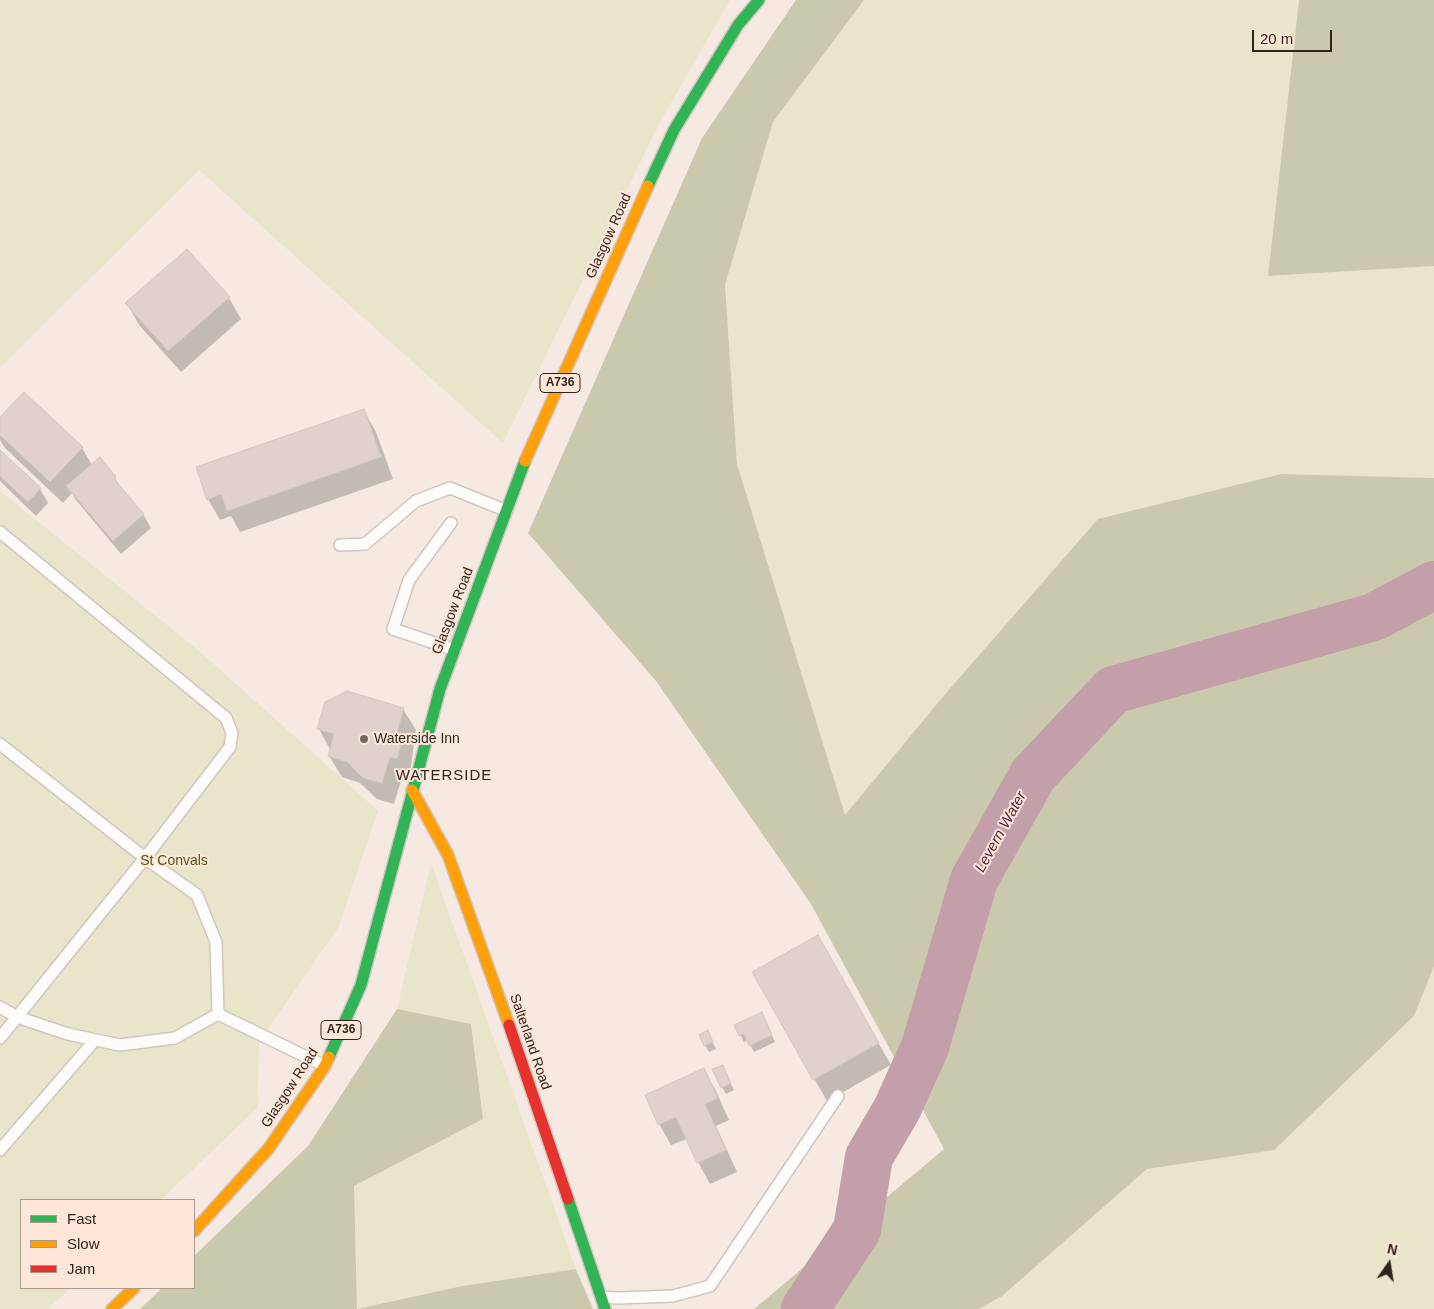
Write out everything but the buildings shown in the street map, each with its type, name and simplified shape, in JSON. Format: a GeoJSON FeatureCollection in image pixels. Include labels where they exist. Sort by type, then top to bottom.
{"type":"FeatureCollection","features":[{"type":"Feature","properties":{"kind":"main road","name":"Glasgow Road"},"geometry":{"type":"LineString","coordinates":[[195,1230],[269,1148],[325,1066],[361,985],[440,689],[524,464],[674,130],[738,25],[759,0]]}},
{"type":"Feature","properties":{"kind":"main road","name":"Salterland Road"},"geometry":{"type":"LineString","coordinates":[[412,790],[448,855],[509,1026],[605,1309]]}},
{"type":"Feature","properties":{"kind":"main road"},"geometry":{"type":"LineString","coordinates":[[112,1309],[133,1289]]}},
{"type":"Feature","properties":{"kind":"lane"},"geometry":{"type":"LineString","coordinates":[[340,546],[365,544],[416,501],[450,488],[507,511]]}},
{"type":"Feature","properties":{"kind":"lane"},"geometry":{"type":"LineString","coordinates":[[451,524],[409,580],[393,629],[455,650]]}},
{"type":"Feature","properties":{"kind":"lane"},"geometry":{"type":"LineString","coordinates":[[0,532],[226,718],[232,733],[230,746],[145,858],[0,1038]]}},
{"type":"Feature","properties":{"kind":"lane"},"geometry":{"type":"LineString","coordinates":[[0,744],[145,858],[197,895],[216,942],[218,1014]]}},
{"type":"Feature","properties":{"kind":"lane"},"geometry":{"type":"LineString","coordinates":[[0,1007],[17,1017],[68,1034],[120,1045],[176,1038],[218,1014]]}},
{"type":"Feature","properties":{"kind":"lane"},"geometry":{"type":"LineString","coordinates":[[218,1014],[325,1066]]}},
{"type":"Feature","properties":{"kind":"lane"},"geometry":{"type":"LineString","coordinates":[[0,1150],[94,1040]]}},
{"type":"Feature","properties":{"kind":"lane"},"geometry":{"type":"LineString","coordinates":[[600,1297],[673,1296],[710,1286],[838,1096]]}},
{"type":"Feature","properties":{"kind":"green space"},"geometry":{"type":"Polygon","coordinates":[[[0,0],[730,0],[659,124],[503,443],[199,170],[0,368],[0,0]]]}},
{"type":"Feature","properties":{"kind":"green space"},"geometry":{"type":"Polygon","coordinates":[[[864,0],[1299,0],[1268,276],[1434,266],[1434,478],[1281,474],[1098,519],[946,693],[845,816],[737,464],[725,285],[773,122],[864,0]]]}},
{"type":"Feature","properties":{"kind":"green space","name":"St Convals"},"geometry":{"type":"Polygon","coordinates":[[[0,491],[198,650],[378,811],[338,928],[259,1042],[257,1108],[162,1199],[20,1199],[20,1289],[70,1289],[48,1309],[0,1309],[0,491]]]}},
{"type":"Feature","properties":{"kind":"green space"},"geometry":{"type":"Polygon","coordinates":[[[431,863],[576,1269],[462,1286],[357,1309],[354,1186],[483,1119],[471,1024],[397,1009],[431,863]]]}},
{"type":"Feature","properties":{"kind":"green space"},"geometry":{"type":"Polygon","coordinates":[[[1434,966],[1434,1309],[979,1309],[1002,1296],[1147,1169],[1274,1150],[1414,1016],[1434,966]]]}},
{"type":"Feature","properties":{"kind":"shaded area"},"geometry":{"type":"Polygon","coordinates":[[[796,0],[864,0],[773,122],[725,285],[737,464],[845,815],[946,693],[1098,519],[1281,474],[1434,478],[1434,966],[1414,1016],[1274,1150],[1147,1169],[1002,1296],[979,1309],[754,1309],[944,1149],[811,904],[656,681],[528,533],[702,138],[796,0]]]}},
{"type":"Feature","properties":{"kind":"shaded area"},"geometry":{"type":"Polygon","coordinates":[[[1299,0],[1434,0],[1434,266],[1268,276],[1299,0]]]}},
{"type":"Feature","properties":{"kind":"shaded area"},"geometry":{"type":"Polygon","coordinates":[[[397,1009],[471,1024],[483,1119],[354,1186],[357,1309],[140,1309],[161,1289],[195,1289],[195,1255],[308,1146],[397,1009]]]}},
{"type":"Feature","properties":{"kind":"shaded area"},"geometry":{"type":"Polygon","coordinates":[[[576,1269],[593,1309],[357,1309],[462,1286],[576,1269]]]}},
{"type":"Feature","properties":{"kind":"waterway","name":"Levern Water"},"geometry":{"type":"LineString","coordinates":[[805,1309],[857,1230],[869,1157],[897,1109],[925,1047],[974,880],[1033,775],[1113,690],[1374,617],[1434,585]]}},
{"type":"Feature","properties":{"kind":"traffic: fast"},"geometry":{"type":"LineString","coordinates":[[648,186],[674,130],[738,25],[759,0]]}},
{"type":"Feature","properties":{"kind":"traffic: fast"},"geometry":{"type":"LineString","coordinates":[[329,1057],[361,985],[440,689],[525,461]]}},
{"type":"Feature","properties":{"kind":"traffic: fast"},"geometry":{"type":"LineString","coordinates":[[568,1199],[605,1309]]}},
{"type":"Feature","properties":{"kind":"traffic: slow"},"geometry":{"type":"LineString","coordinates":[[525,461],[648,186]]}},
{"type":"Feature","properties":{"kind":"traffic: slow"},"geometry":{"type":"LineString","coordinates":[[412,790],[448,855],[509,1025]]}},
{"type":"Feature","properties":{"kind":"traffic: slow"},"geometry":{"type":"LineString","coordinates":[[195,1230],[269,1148],[325,1066],[329,1057]]}},
{"type":"Feature","properties":{"kind":"traffic: slow"},"geometry":{"type":"LineString","coordinates":[[112,1309],[133,1289]]}},
{"type":"Feature","properties":{"kind":"traffic: jam"},"geometry":{"type":"LineString","coordinates":[[509,1025],[568,1199]]}},
{"type":"Feature","properties":{"kind":"place","name":"Waterside Inn"},"geometry":{"type":"Point","coordinates":[364,739]}},
{"type":"Feature","properties":{"kind":"district","name":"WATERSIDE"},"geometry":{"type":"Point","coordinates":[444,776]}}]}
